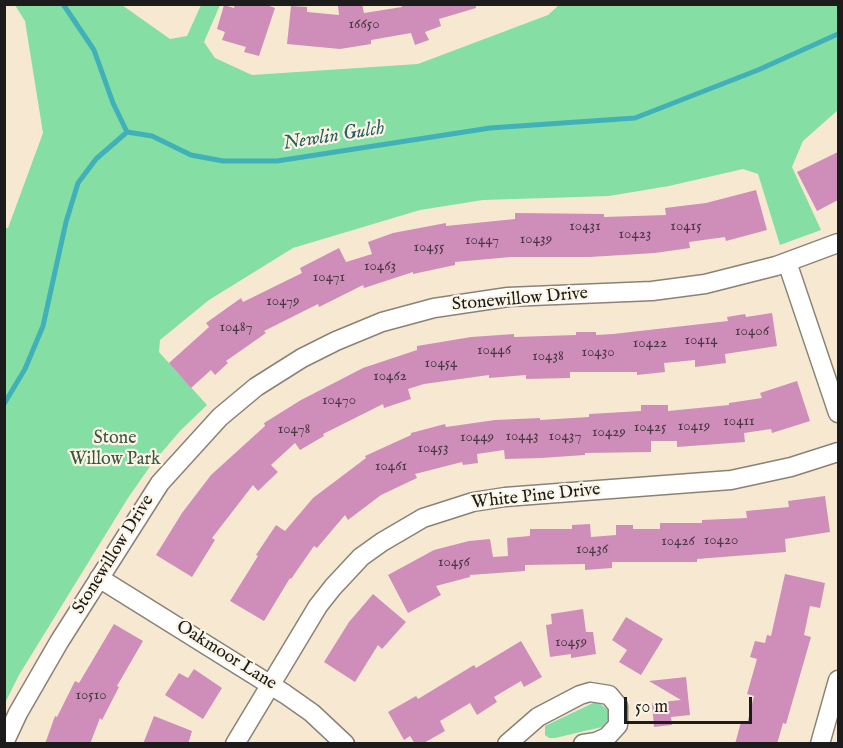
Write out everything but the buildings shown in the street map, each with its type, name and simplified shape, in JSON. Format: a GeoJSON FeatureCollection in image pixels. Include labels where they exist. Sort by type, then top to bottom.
{"type":"FeatureCollection","features":[{"type":"Feature","properties":{"kind":"street","name":"Stonewillow Drive"},"geometry":{"type":"LineString","coordinates":[[4,743],[59,642],[160,483],[220,417],[281,370],[336,341],[382,322],[454,304],[508,297],[669,289],[723,281],[787,262],[838,243]]}},
{"type":"Feature","properties":{"kind":"street"},"geometry":{"type":"LineString","coordinates":[[787,262],[838,413]]}},
{"type":"Feature","properties":{"kind":"street","name":"White Pine Drive"},"geometry":{"type":"LineString","coordinates":[[235,744],[318,606],[346,571],[382,542],[423,518],[473,502],[505,497],[731,480],[782,470],[838,452]]}},
{"type":"Feature","properties":{"kind":"street","name":"Oakmoor Lane"},"geometry":{"type":"LineString","coordinates":[[99,578],[270,683],[312,713],[345,744]]}},
{"type":"Feature","properties":{"kind":"street"},"geometry":{"type":"LineString","coordinates":[[820,744],[838,680]]}},
{"type":"Feature","properties":{"kind":"street"},"geometry":{"type":"LineString","coordinates":[[512,743],[538,717],[580,695],[590,692],[609,695],[618,706],[618,725],[607,737],[583,744]]}},
{"type":"Feature","properties":{"kind":"green space","name":"Stone Willow Park"},"geometry":{"type":"Polygon","coordinates":[[[15,5],[122,5],[170,39],[187,36],[201,5],[220,5],[204,42],[215,58],[252,75],[418,64],[548,15],[559,5],[838,5],[838,110],[803,141],[792,167],[821,230],[780,245],[758,174],[743,169],[669,186],[609,196],[483,200],[420,210],[293,248],[209,300],[160,340],[159,352],[207,405],[180,431],[151,465],[128,498],[19,675],[5,703],[5,228],[8,228],[43,133],[25,21],[15,5]]]}},
{"type":"Feature","properties":{"kind":"green space"},"geometry":{"type":"Polygon","coordinates":[[[593,703],[599,703],[608,710],[608,720],[602,727],[555,738],[545,735],[545,726],[593,703]]]}},
{"type":"Feature","properties":{"kind":"waterway"},"geometry":{"type":"LineString","coordinates":[[63,4],[94,50],[113,103],[127,132]]}},
{"type":"Feature","properties":{"kind":"waterway","name":"Newlin Gulch"},"geometry":{"type":"LineString","coordinates":[[4,404],[25,369],[43,326],[66,222],[78,183],[96,159],[127,132],[152,136],[191,155],[223,161],[277,161],[490,128],[635,118],[758,70],[838,34]]}}]}
